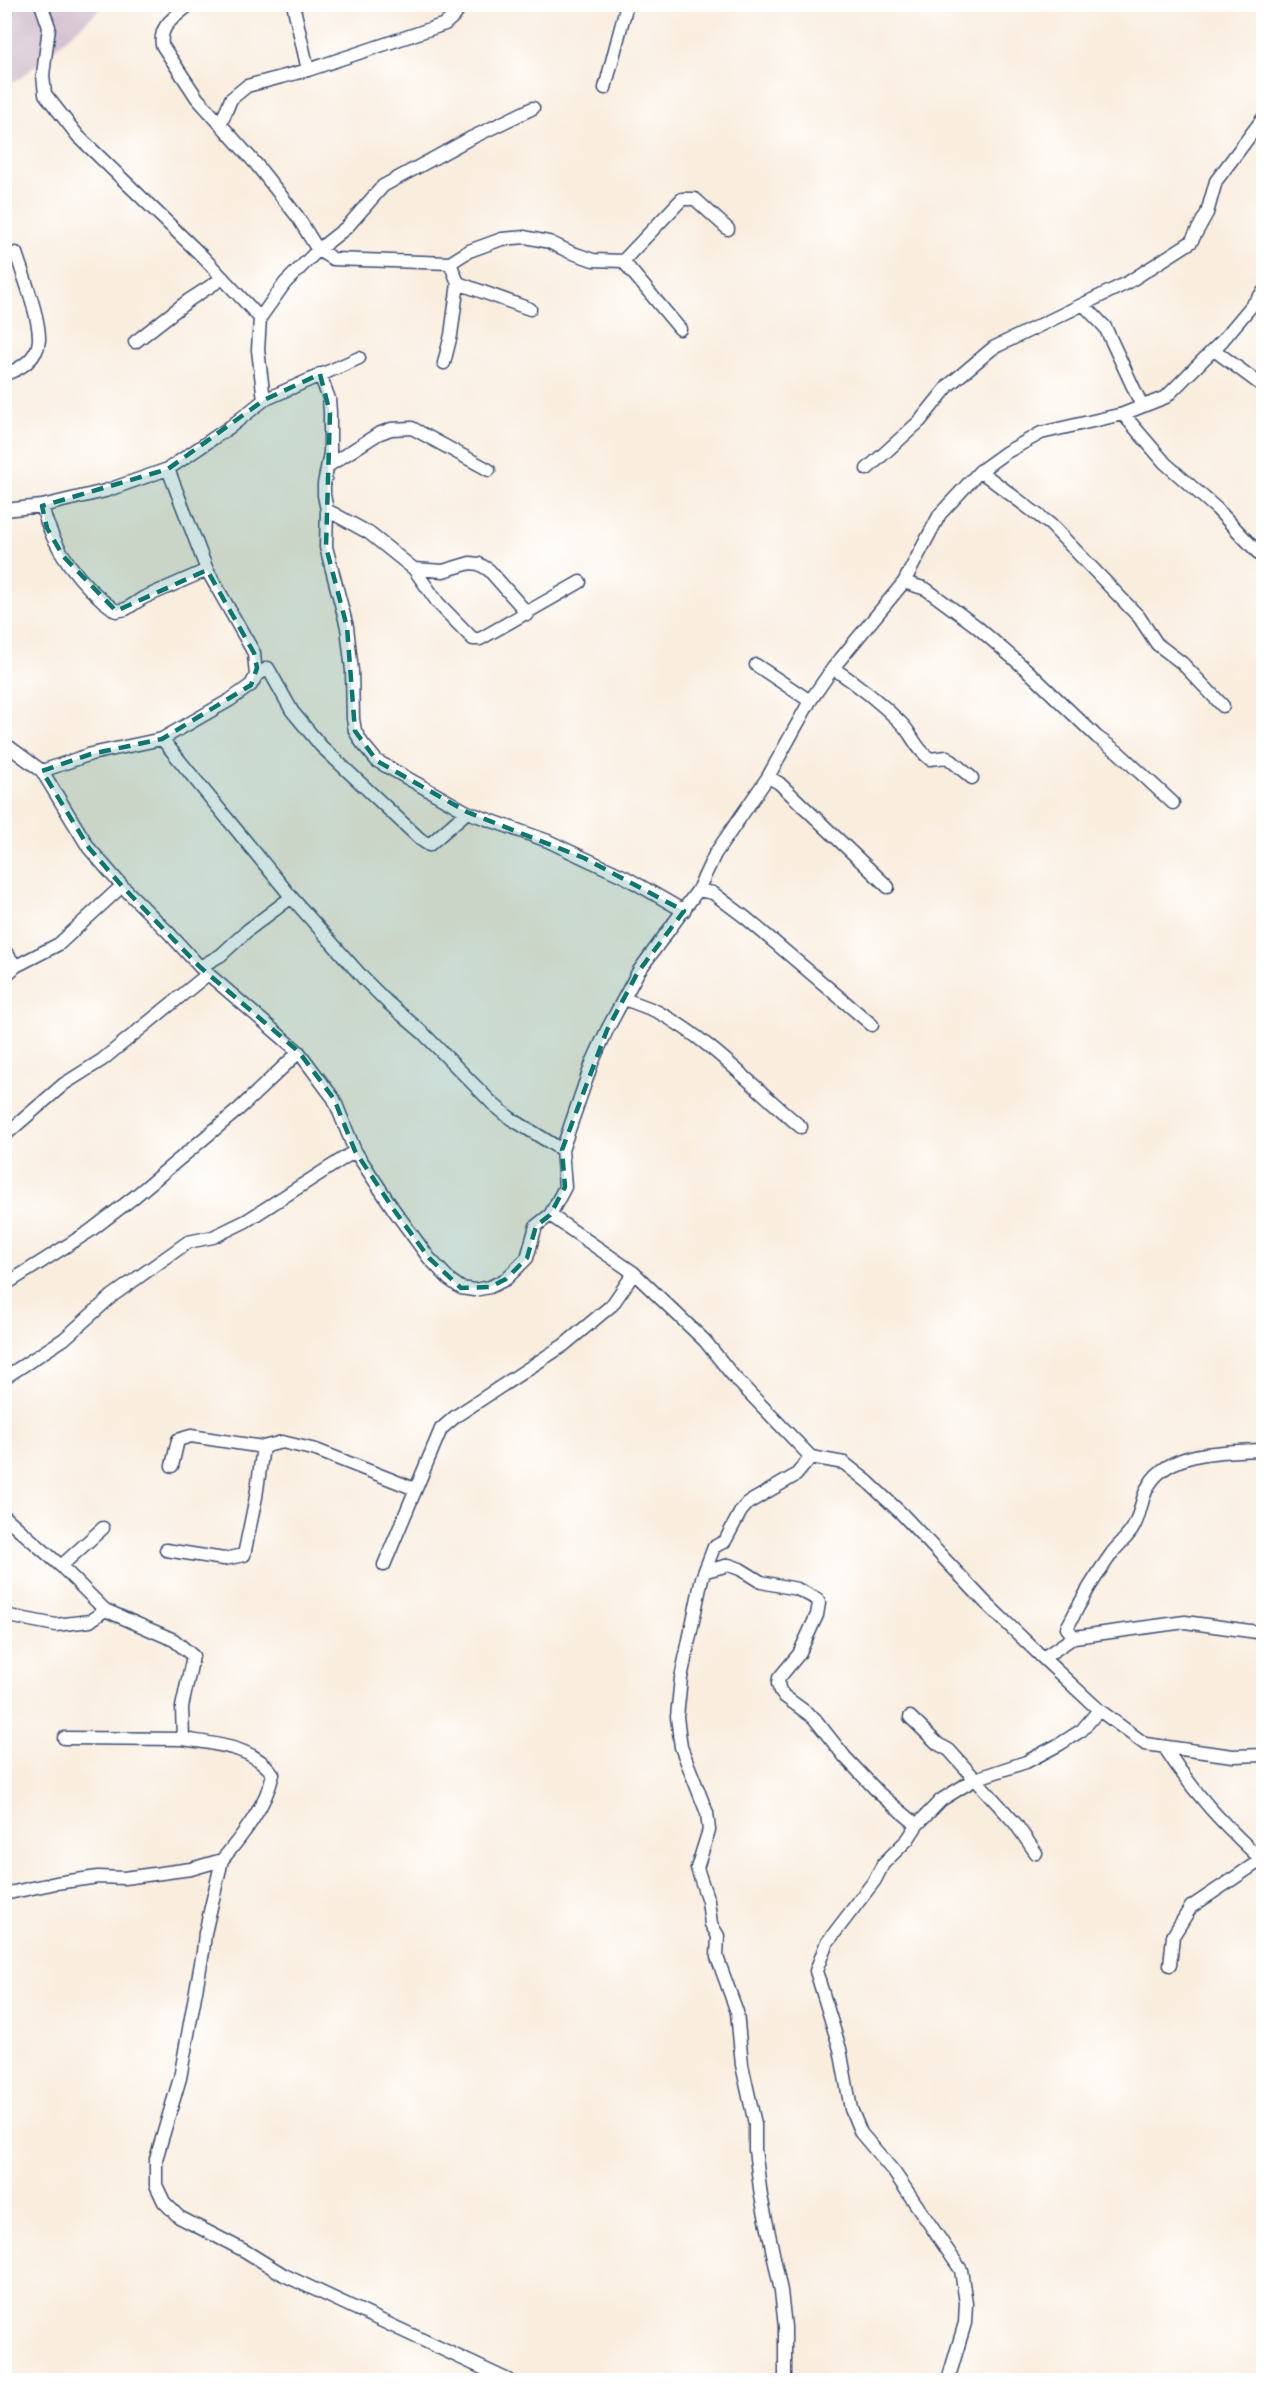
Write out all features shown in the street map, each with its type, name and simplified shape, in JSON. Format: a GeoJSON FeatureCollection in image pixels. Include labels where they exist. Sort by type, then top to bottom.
{"type":"FeatureCollection","features":[{"type":"Feature","properties":{"kind":"street"},"geometry":{"type":"LineString","coordinates":[[41,4],[49,27],[43,75],[45,94],[78,136],[223,278],[260,318]]}},
{"type":"Feature","properties":{"kind":"street"},"geometry":{"type":"LineString","coordinates":[[190,4],[164,27],[160,35],[162,45],[197,98],[256,164],[297,216],[318,250],[333,259],[450,263],[469,251],[502,238],[525,237],[549,242],[593,260],[623,261],[680,329]]}},
{"type":"Feature","properties":{"kind":"street"},"geometry":{"type":"LineString","coordinates":[[293,4],[308,70]]}},
{"type":"Feature","properties":{"kind":"street"},"geometry":{"type":"LineString","coordinates":[[221,123],[231,99],[247,86],[308,70],[446,24],[456,14],[455,4]]}},
{"type":"Feature","properties":{"kind":"street"},"geometry":{"type":"LineString","coordinates":[[605,88],[627,4]]}},
{"type":"Feature","properties":{"kind":"street"},"geometry":{"type":"LineString","coordinates":[[264,400],[259,372],[260,318],[285,283],[318,250],[347,227],[383,186],[469,139],[533,108]]}},
{"type":"Feature","properties":{"kind":"street"},"geometry":{"type":"LineString","coordinates":[[867,469],[920,421],[949,385],[993,348],[1127,283],[1191,242],[1207,213],[1215,181],[1263,117]]}},
{"type":"Feature","properties":{"kind":"street"},"geometry":{"type":"LineString","coordinates":[[623,261],[682,199],[694,199],[728,229]]}},
{"type":"Feature","properties":{"kind":"street"},"geometry":{"type":"LineString","coordinates":[[4,374],[13,372],[29,361],[36,351],[39,340],[37,323],[16,253]]}},
{"type":"Feature","properties":{"kind":"street"},"geometry":{"type":"LineString","coordinates":[[444,363],[452,335],[458,284],[450,263]]}},
{"type":"Feature","properties":{"kind":"street"},"geometry":{"type":"LineString","coordinates":[[135,342],[189,300],[223,278]]}},
{"type":"Feature","properties":{"kind":"street"},"geometry":{"type":"LineString","coordinates":[[458,284],[530,309]]}},
{"type":"Feature","properties":{"kind":"street"},"geometry":{"type":"LineString","coordinates":[[4,743],[42,771],[89,848],[122,886],[170,933],[204,971],[299,1052],[334,1099],[355,1151],[393,1210],[429,1258],[461,1288],[474,1290],[490,1287],[506,1279],[527,1258],[536,1226],[550,1215],[565,1187],[562,1150],[592,1063],[638,972],[698,890],[715,854],[768,777],[810,701],[833,668],[904,582],[940,514],[980,471],[1005,453],[1041,433],[1123,414],[1166,397],[1214,350],[1263,291]]}},
{"type":"Feature","properties":{"kind":"street"},"geometry":{"type":"LineString","coordinates":[[1084,305],[1105,327],[1142,406]]}},
{"type":"Feature","properties":{"kind":"street"},"geometry":{"type":"LineString","coordinates":[[1214,350],[1263,387]]}},
{"type":"Feature","properties":{"kind":"street"},"geometry":{"type":"LineString","coordinates":[[4,510],[42,506],[105,491],[168,468],[230,427],[264,400],[359,358]]}},
{"type":"Feature","properties":{"kind":"street"},"geometry":{"type":"LineString","coordinates":[[320,374],[330,406],[328,466],[324,495],[327,510],[326,547],[347,627],[352,671],[353,719],[355,730],[362,743],[377,760],[467,812],[566,849],[625,877],[684,911]]}},
{"type":"Feature","properties":{"kind":"street"},"geometry":{"type":"LineString","coordinates":[[1123,414],[1165,464],[1216,509],[1263,559]]}},
{"type":"Feature","properties":{"kind":"street"},"geometry":{"type":"LineString","coordinates":[[328,466],[378,434],[391,429],[412,428],[489,470]]}},
{"type":"Feature","properties":{"kind":"street"},"geometry":{"type":"LineString","coordinates":[[168,468],[207,570],[254,653],[256,676]]}},
{"type":"Feature","properties":{"kind":"street"},"geometry":{"type":"LineString","coordinates":[[980,471],[1051,525],[1139,617],[1157,644],[1182,663],[1223,706]]}},
{"type":"Feature","properties":{"kind":"street"},"geometry":{"type":"LineString","coordinates":[[42,506],[47,528],[63,556],[84,582],[116,611],[126,609],[142,598],[207,570]]}},
{"type":"Feature","properties":{"kind":"street"},"geometry":{"type":"LineString","coordinates":[[327,510],[369,532],[414,568],[438,603],[473,639],[480,639],[528,614],[580,582]]}},
{"type":"Feature","properties":{"kind":"street"},"geometry":{"type":"LineString","coordinates":[[414,568],[443,571],[470,563],[479,564],[489,570],[528,614]]}},
{"type":"Feature","properties":{"kind":"street"},"geometry":{"type":"LineString","coordinates":[[904,582],[926,590],[976,626],[1173,803]]}},
{"type":"Feature","properties":{"kind":"street"},"geometry":{"type":"LineString","coordinates":[[756,665],[810,701]]}},
{"type":"Feature","properties":{"kind":"street"},"geometry":{"type":"LineString","coordinates":[[42,771],[91,754],[162,739],[230,700],[251,685],[256,676],[268,668],[292,711],[321,746],[420,838],[429,844],[467,812]]}},
{"type":"Feature","properties":{"kind":"street"},"geometry":{"type":"LineString","coordinates":[[833,668],[859,686],[903,724],[918,750],[930,759],[947,757],[972,778]]}},
{"type":"Feature","properties":{"kind":"street"},"geometry":{"type":"LineString","coordinates":[[162,739],[293,899],[380,994],[510,1119],[562,1150]]}},
{"type":"Feature","properties":{"kind":"street"},"geometry":{"type":"LineString","coordinates":[[768,777],[779,783],[888,887]]}},
{"type":"Feature","properties":{"kind":"street"},"geometry":{"type":"LineString","coordinates":[[4,977],[16,966],[59,944],[122,886]]}},
{"type":"Feature","properties":{"kind":"street"},"geometry":{"type":"LineString","coordinates":[[698,890],[713,893],[746,918],[872,1024]]}},
{"type":"Feature","properties":{"kind":"street"},"geometry":{"type":"LineString","coordinates":[[4,1136],[64,1084],[102,1060],[248,930],[289,899],[293,899]]}},
{"type":"Feature","properties":{"kind":"street"},"geometry":{"type":"LineString","coordinates":[[4,950],[16,966]]}},
{"type":"Feature","properties":{"kind":"street"},"geometry":{"type":"LineString","coordinates":[[624,999],[658,1012],[687,1031],[748,1079],[801,1127]]}},
{"type":"Feature","properties":{"kind":"street"},"geometry":{"type":"LineString","coordinates":[[11,1281],[90,1231],[133,1198],[239,1109],[299,1052]]}},
{"type":"Feature","properties":{"kind":"street"},"geometry":{"type":"LineString","coordinates":[[4,1378],[64,1339],[112,1296],[188,1242],[213,1237],[246,1221],[355,1151]]}},
{"type":"Feature","properties":{"kind":"street"},"geometry":{"type":"LineString","coordinates":[[550,1215],[634,1272],[705,1341],[734,1377],[811,1457],[844,1463],[867,1482],[902,1514],[985,1602],[1099,1710],[1145,1744],[1233,1756],[1263,1755]]}},
{"type":"Feature","properties":{"kind":"street"},"geometry":{"type":"LineString","coordinates":[[384,1565],[441,1429],[456,1416],[564,1345],[612,1305],[634,1272]]}},
{"type":"Feature","properties":{"kind":"street"},"geometry":{"type":"LineString","coordinates":[[172,1466],[177,1440],[191,1436],[263,1447],[282,1442],[316,1450],[415,1489]]}},
{"type":"Feature","properties":{"kind":"street"},"geometry":{"type":"LineString","coordinates":[[166,1550],[224,1559],[244,1555],[263,1447]]}},
{"type":"Feature","properties":{"kind":"street"},"geometry":{"type":"LineString","coordinates":[[1074,1637],[1067,1628],[1078,1606],[1112,1553],[1133,1528],[1148,1486],[1155,1476],[1177,1461],[1224,1451],[1263,1450]]}},
{"type":"Feature","properties":{"kind":"street"},"geometry":{"type":"LineString","coordinates":[[785,2380],[785,2327],[781,2291],[761,2196],[755,2150],[755,2124],[742,2065],[737,2012],[717,1957],[717,1936],[711,1924],[708,1901],[697,1868],[709,1830],[707,1813],[681,1747],[678,1729],[678,1701],[681,1678],[706,1571],[714,1547],[725,1541],[741,1511],[748,1503],[796,1475],[811,1457]]}},
{"type":"Feature","properties":{"kind":"street"},"geometry":{"type":"LineString","coordinates":[[4,1516],[61,1566],[105,1610],[174,1640],[193,1656],[182,1707],[183,1739]]}},
{"type":"Feature","properties":{"kind":"street"},"geometry":{"type":"LineString","coordinates":[[61,1566],[103,1528]]}},
{"type":"Feature","properties":{"kind":"street"},"geometry":{"type":"LineString","coordinates":[[706,1571],[729,1565],[761,1582],[797,1589],[818,1599],[817,1615],[799,1654],[779,1678],[780,1691],[814,1718],[845,1757],[880,1794],[917,1825]]}},
{"type":"Feature","properties":{"kind":"street"},"geometry":{"type":"LineString","coordinates":[[4,1615],[56,1625],[90,1621],[105,1610]]}},
{"type":"Feature","properties":{"kind":"street"},"geometry":{"type":"LineString","coordinates":[[1042,1658],[1074,1637],[1185,1622],[1263,1633]]}},
{"type":"Feature","properties":{"kind":"street"},"geometry":{"type":"LineString","coordinates":[[948,2380],[965,2323],[966,2303],[961,2270],[894,2172],[861,2133],[851,2109],[840,2049],[816,1971],[826,1944],[836,1934],[875,1880],[883,1864],[941,1800],[975,1779],[1026,1762],[1060,1744],[1082,1730],[1099,1710]]}},
{"type":"Feature","properties":{"kind":"street"},"geometry":{"type":"LineString","coordinates":[[910,1717],[938,1744],[949,1750],[1015,1823],[1036,1853]]}},
{"type":"Feature","properties":{"kind":"street"},"geometry":{"type":"LineString","coordinates":[[64,1738],[183,1739],[242,1750],[258,1758],[273,1774],[271,1785],[249,1823],[222,1860],[205,1933],[180,2078],[156,2159],[156,2185],[164,2202],[179,2217],[236,2246],[284,2275],[508,2380]]}},
{"type":"Feature","properties":{"kind":"street"},"geometry":{"type":"LineString","coordinates":[[1165,1748],[1186,1781],[1216,1817],[1262,1861],[1191,1907],[1173,1936],[1170,1965]]}},
{"type":"Feature","properties":{"kind":"street"},"geometry":{"type":"LineString","coordinates":[[4,1894],[98,1877],[124,1878],[190,1869],[222,1860]]}},
{"type":"Feature","properties":{"kind":"highlighted area"},"geometry":{"type":"Polygon","coordinates":[[[320,374],[330,413],[326,547],[347,627],[355,731],[377,761],[467,812],[584,858],[684,911],[638,972],[607,1030],[562,1150],[565,1187],[550,1215],[536,1226],[527,1258],[506,1279],[490,1287],[461,1288],[429,1258],[394,1210],[355,1151],[334,1099],[299,1052],[200,967],[122,886],[89,848],[42,771],[91,754],[162,739],[251,685],[257,668],[254,653],[207,570],[116,611],[63,556],[47,528],[42,506],[168,469],[264,400],[320,374]]]}},
{"type":"Feature","properties":{"kind":"shaded area"},"geometry":{"type":"Polygon","coordinates":[[[5,5],[105,5],[22,77],[5,86],[5,5]]]}}]}
